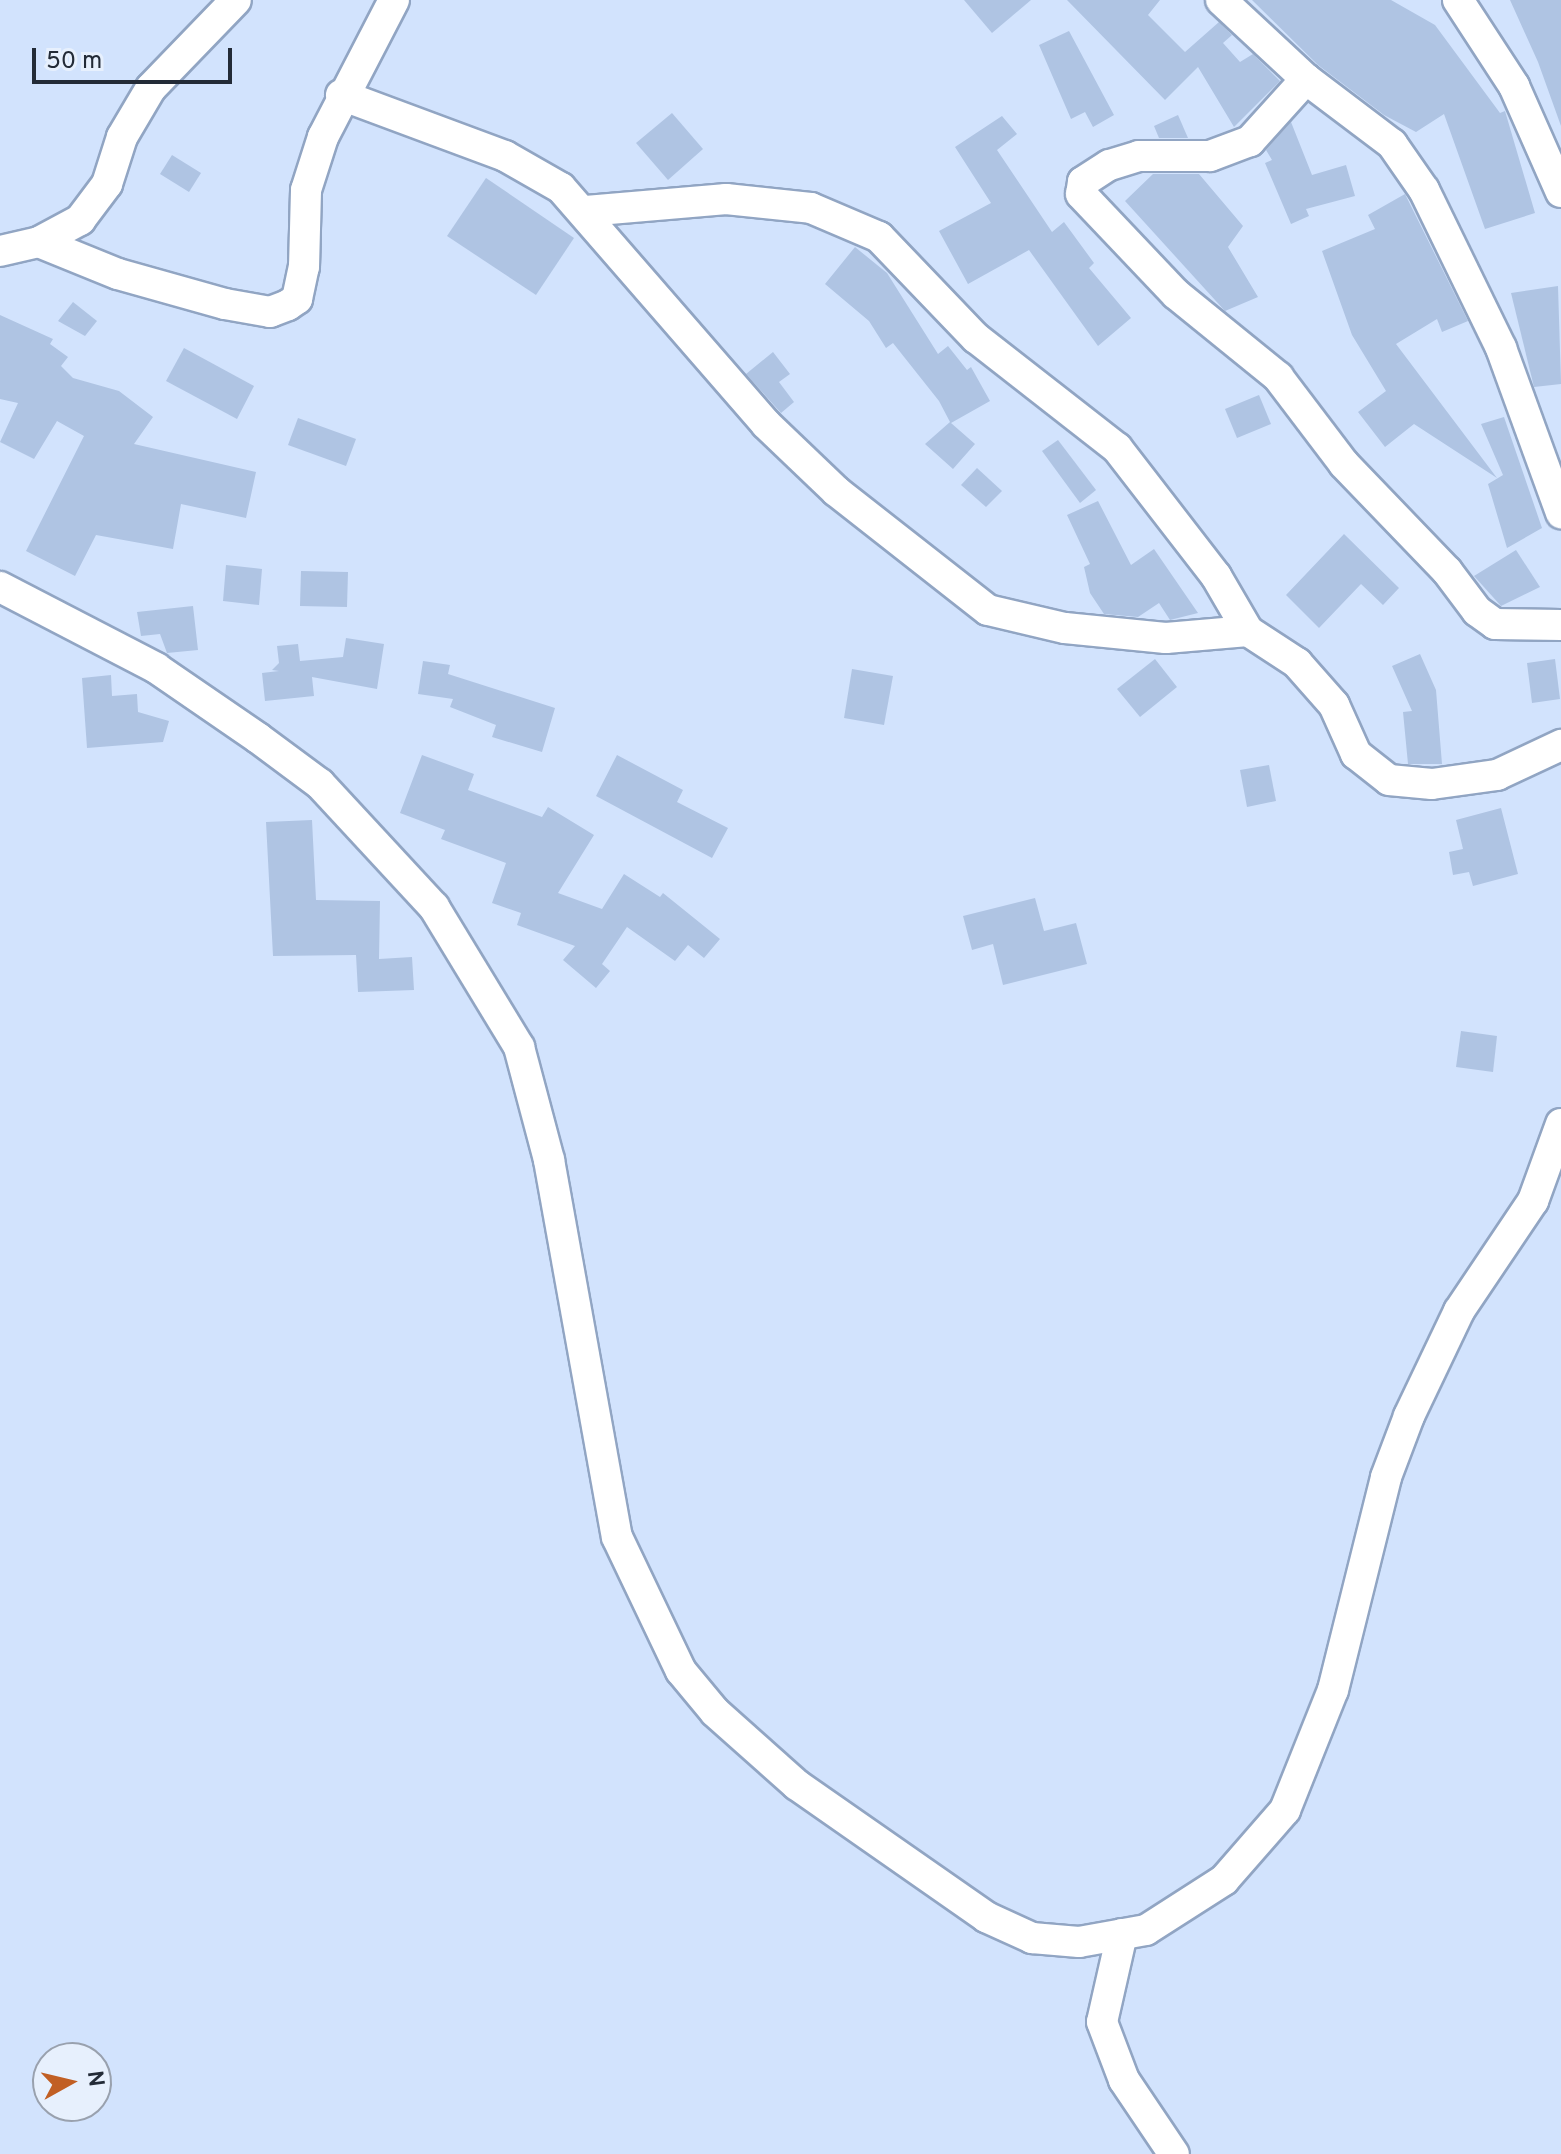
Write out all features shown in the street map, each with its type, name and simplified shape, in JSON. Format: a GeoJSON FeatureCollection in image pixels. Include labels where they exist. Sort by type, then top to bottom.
{"type":"FeatureCollection","features":[{"type":"Feature","properties":{"kind":"street"},"geometry":{"type":"LineString","coordinates":[[0,251],[39,242],[80,220],[107,184],[122,137],[151,88],[236,0]]}},
{"type":"Feature","properties":{"kind":"street"},"geometry":{"type":"LineString","coordinates":[[39,242],[118,274],[225,304],[283,309],[297,299],[304,267],[306,190],[341,95],[394,0]]}},
{"type":"Feature","properties":{"kind":"street"},"geometry":{"type":"LineString","coordinates":[[1221,0],[1306,79],[1392,144],[1424,190],[1501,348],[1561,513]]}},
{"type":"Feature","properties":{"kind":"street"},"geometry":{"type":"LineString","coordinates":[[1458,0],[1514,86],[1561,192]]}},
{"type":"Feature","properties":{"kind":"street"},"geometry":{"type":"LineString","coordinates":[[1306,79],[1250,141],[1210,156],[1139,156],[1109,165],[1083,182],[1081,194],[1176,294],[1278,377],[1344,464],[1447,571],[1477,611],[1495,624],[1561,625]]}},
{"type":"Feature","properties":{"kind":"street"},"geometry":{"type":"LineString","coordinates":[[341,95],[535,168],[586,211],[688,342],[766,424],[836,491],[988,610],[1065,628],[1166,638],[1248,631]]}},
{"type":"Feature","properties":{"kind":"street"},"geometry":{"type":"LineString","coordinates":[[586,211],[726,199],[811,208],[879,237],[976,338],[1117,448],[1216,576],[1248,631],[1297,663],[1334,705],[1356,754],[1389,780],[1432,784],[1497,775],[1561,745]]}},
{"type":"Feature","properties":{"kind":"street"},"geometry":{"type":"LineString","coordinates":[[0,587],[156,668],[320,784],[434,907],[488,987],[519,1047],[549,1160],[617,1537],[681,1671],[715,1712],[797,1785],[986,1917],[1032,1938],[1079,1942],[1146,1930],[1224,1880],[1285,1810],[1333,1690],[1386,1477],[1409,1416],[1459,1311],[1533,1201],[1561,1124]]}},
{"type":"Feature","properties":{"kind":"street"},"geometry":{"type":"LineString","coordinates":[[1122,1934],[1102,2022],[1124,2080],[1174,2154]]}},
{"type":"Feature","properties":{"kind":"building"},"geometry":{"type":"Polygon","coordinates":[[[964,0],[1031,0],[992,33],[964,0]]]}},
{"type":"Feature","properties":{"kind":"building"},"geometry":{"type":"Polygon","coordinates":[[[1067,0],[1160,0],[1148,15],[1185,52],[1219,22],[1232,35],[1223,43],[1240,62],[1253,54],[1280,81],[1234,127],[1198,67],[1165,100],[1067,0]]]}},
{"type":"Feature","properties":{"kind":"building"},"geometry":{"type":"Polygon","coordinates":[[[1252,0],[1391,0],[1435,25],[1500,113],[1505,111],[1535,213],[1485,229],[1444,114],[1416,132],[1384,115],[1318,65],[1252,0]]]}},
{"type":"Feature","properties":{"kind":"building"},"geometry":{"type":"Polygon","coordinates":[[[1510,0],[1561,0],[1561,126],[1538,62],[1510,0]]]}},
{"type":"Feature","properties":{"kind":"building"},"geometry":{"type":"Polygon","coordinates":[[[1069,31],[1114,115],[1093,127],[1085,112],[1071,119],[1039,45],[1069,31]]]}},
{"type":"Feature","properties":{"kind":"building"},"geometry":{"type":"Polygon","coordinates":[[[672,113],[703,149],[668,180],[636,143],[672,113]]]}},
{"type":"Feature","properties":{"kind":"building"},"geometry":{"type":"Polygon","coordinates":[[[1178,115],[1188,138],[1159,138],[1154,126],[1178,115]]]}},
{"type":"Feature","properties":{"kind":"building"},"geometry":{"type":"Polygon","coordinates":[[[1002,116],[1017,134],[997,150],[1052,232],[1064,222],[1094,263],[1089,268],[1131,318],[1098,346],[1029,250],[968,284],[939,231],[991,203],[955,147],[1002,116]]]}},
{"type":"Feature","properties":{"kind":"building"},"geometry":{"type":"Polygon","coordinates":[[[1291,122],[1312,175],[1346,165],[1355,196],[1306,209],[1309,216],[1291,224],[1265,163],[1272,160],[1266,150],[1291,122]]]}},
{"type":"Feature","properties":{"kind":"building"},"geometry":{"type":"Polygon","coordinates":[[[172,155],[201,173],[189,192],[160,174],[172,155]]]}},
{"type":"Feature","properties":{"kind":"building"},"geometry":{"type":"Polygon","coordinates":[[[1153,174],[1199,174],[1243,226],[1228,247],[1258,297],[1225,311],[1125,201],[1153,174]]]}},
{"type":"Feature","properties":{"kind":"building"},"geometry":{"type":"Polygon","coordinates":[[[486,178],[574,238],[536,295],[447,236],[486,178]]]}},
{"type":"Feature","properties":{"kind":"building"},"geometry":{"type":"Polygon","coordinates":[[[1405,194],[1468,321],[1442,332],[1437,319],[1396,344],[1497,478],[1414,424],[1385,447],[1358,412],[1386,391],[1352,335],[1322,251],[1375,229],[1368,215],[1405,194]]]}},
{"type":"Feature","properties":{"kind":"building"},"geometry":{"type":"Polygon","coordinates":[[[855,247],[887,273],[938,354],[948,346],[967,370],[971,367],[990,401],[951,423],[975,444],[953,469],[925,444],[950,422],[939,401],[893,343],[886,348],[869,321],[825,284],[855,247]]]}},
{"type":"Feature","properties":{"kind":"building"},"geometry":{"type":"Polygon","coordinates":[[[1558,286],[1561,384],[1534,387],[1511,293],[1558,286]]]}},
{"type":"Feature","properties":{"kind":"building"},"geometry":{"type":"Polygon","coordinates":[[[73,302],[97,321],[85,336],[58,321],[73,302]]]}},
{"type":"Feature","properties":{"kind":"building"},"geometry":{"type":"Polygon","coordinates":[[[0,315],[53,339],[50,344],[68,357],[61,366],[73,378],[119,391],[153,417],[134,444],[256,472],[246,518],[181,504],[173,549],[96,535],[75,576],[26,551],[84,436],[57,421],[34,459],[0,442],[18,403],[0,399],[0,315]]]}},
{"type":"Feature","properties":{"kind":"building"},"geometry":{"type":"Polygon","coordinates":[[[184,348],[254,386],[237,419],[166,381],[184,348]]]}},
{"type":"Feature","properties":{"kind":"building"},"geometry":{"type":"Polygon","coordinates":[[[773,352],[790,374],[779,382],[794,402],[781,413],[746,374],[773,352]]]}},
{"type":"Feature","properties":{"kind":"building"},"geometry":{"type":"Polygon","coordinates":[[[1259,395],[1271,424],[1237,438],[1225,409],[1259,395]]]}},
{"type":"Feature","properties":{"kind":"building"},"geometry":{"type":"Polygon","coordinates":[[[1504,417],[1542,528],[1507,548],[1488,484],[1503,475],[1481,424],[1504,417]]]}},
{"type":"Feature","properties":{"kind":"building"},"geometry":{"type":"Polygon","coordinates":[[[298,418],[356,439],[346,466],[288,445],[298,418]]]}},
{"type":"Feature","properties":{"kind":"building"},"geometry":{"type":"Polygon","coordinates":[[[1058,440],[1096,490],[1080,503],[1042,451],[1058,440]]]}},
{"type":"Feature","properties":{"kind":"building"},"geometry":{"type":"Polygon","coordinates":[[[977,468],[1002,491],[986,507],[961,485],[977,468]]]}},
{"type":"Feature","properties":{"kind":"building"},"geometry":{"type":"Polygon","coordinates":[[[1098,501],[1131,565],[1154,549],[1198,613],[1170,620],[1159,603],[1138,617],[1104,614],[1090,593],[1084,567],[1090,564],[1067,515],[1098,501]]]}},
{"type":"Feature","properties":{"kind":"building"},"geometry":{"type":"Polygon","coordinates":[[[1344,534],[1399,588],[1383,605],[1361,584],[1319,628],[1286,595],[1344,534]]]}},
{"type":"Feature","properties":{"kind":"building"},"geometry":{"type":"Polygon","coordinates":[[[1516,550],[1540,587],[1501,606],[1474,576],[1516,550]]]}},
{"type":"Feature","properties":{"kind":"building"},"geometry":{"type":"Polygon","coordinates":[[[226,565],[262,569],[259,605],[223,601],[226,565]]]}},
{"type":"Feature","properties":{"kind":"building"},"geometry":{"type":"Polygon","coordinates":[[[301,571],[348,572],[347,607],[300,606],[301,571]]]}},
{"type":"Feature","properties":{"kind":"building"},"geometry":{"type":"Polygon","coordinates":[[[193,606],[198,650],[167,653],[160,634],[141,636],[137,612],[193,606]]]}},
{"type":"Feature","properties":{"kind":"building"},"geometry":{"type":"Polygon","coordinates":[[[346,638],[384,644],[377,689],[312,677],[314,696],[265,701],[262,673],[279,671],[272,670],[279,663],[277,646],[298,644],[300,661],[343,657],[346,638]]]}},
{"type":"Feature","properties":{"kind":"building"},"geometry":{"type":"Polygon","coordinates":[[[1420,654],[1436,690],[1442,764],[1408,764],[1403,712],[1412,711],[1392,666],[1420,654]]]}},
{"type":"Feature","properties":{"kind":"building"},"geometry":{"type":"Polygon","coordinates":[[[1155,659],[1177,687],[1140,717],[1117,689],[1155,659]]]}},
{"type":"Feature","properties":{"kind":"building"},"geometry":{"type":"Polygon","coordinates":[[[1555,659],[1560,699],[1532,703],[1527,663],[1555,659]]]}},
{"type":"Feature","properties":{"kind":"building"},"geometry":{"type":"Polygon","coordinates":[[[423,661],[450,665],[448,674],[555,708],[542,752],[492,737],[496,725],[450,707],[453,699],[418,694],[423,661]]]}},
{"type":"Feature","properties":{"kind":"building"},"geometry":{"type":"Polygon","coordinates":[[[852,669],[893,676],[884,725],[844,718],[852,669]]]}},
{"type":"Feature","properties":{"kind":"building"},"geometry":{"type":"Polygon","coordinates":[[[111,675],[112,696],[137,694],[138,712],[169,721],[163,742],[87,748],[82,678],[111,675]]]}},
{"type":"Feature","properties":{"kind":"building"},"geometry":{"type":"Polygon","coordinates":[[[422,755],[474,774],[468,790],[542,817],[548,807],[594,835],[558,893],[602,909],[624,874],[660,897],[663,893],[720,939],[704,958],[688,945],[675,961],[627,927],[602,964],[610,971],[596,988],[563,960],[575,946],[517,925],[521,913],[492,903],[506,863],[441,839],[445,830],[400,813],[422,755]]]}},
{"type":"Feature","properties":{"kind":"building"},"geometry":{"type":"Polygon","coordinates":[[[617,755],[683,790],[677,802],[728,828],[712,858],[596,796],[617,755]]]}},
{"type":"Feature","properties":{"kind":"building"},"geometry":{"type":"Polygon","coordinates":[[[1269,765],[1276,801],[1247,807],[1240,770],[1269,765]]]}},
{"type":"Feature","properties":{"kind":"building"},"geometry":{"type":"Polygon","coordinates":[[[1501,808],[1518,874],[1473,886],[1469,872],[1453,875],[1449,852],[1463,849],[1456,820],[1501,808]]]}},
{"type":"Feature","properties":{"kind":"building"},"geometry":{"type":"Polygon","coordinates":[[[312,820],[316,900],[380,901],[379,959],[412,957],[414,990],[358,992],[356,955],[273,956],[266,822],[312,820]]]}},
{"type":"Feature","properties":{"kind":"building"},"geometry":{"type":"Polygon","coordinates":[[[1035,898],[1044,931],[1076,923],[1087,964],[1003,985],[993,944],[972,950],[963,916],[1035,898]]]}},
{"type":"Feature","properties":{"kind":"building"},"geometry":{"type":"Polygon","coordinates":[[[1461,1031],[1497,1036],[1493,1072],[1456,1067],[1461,1031]]]}}]}
